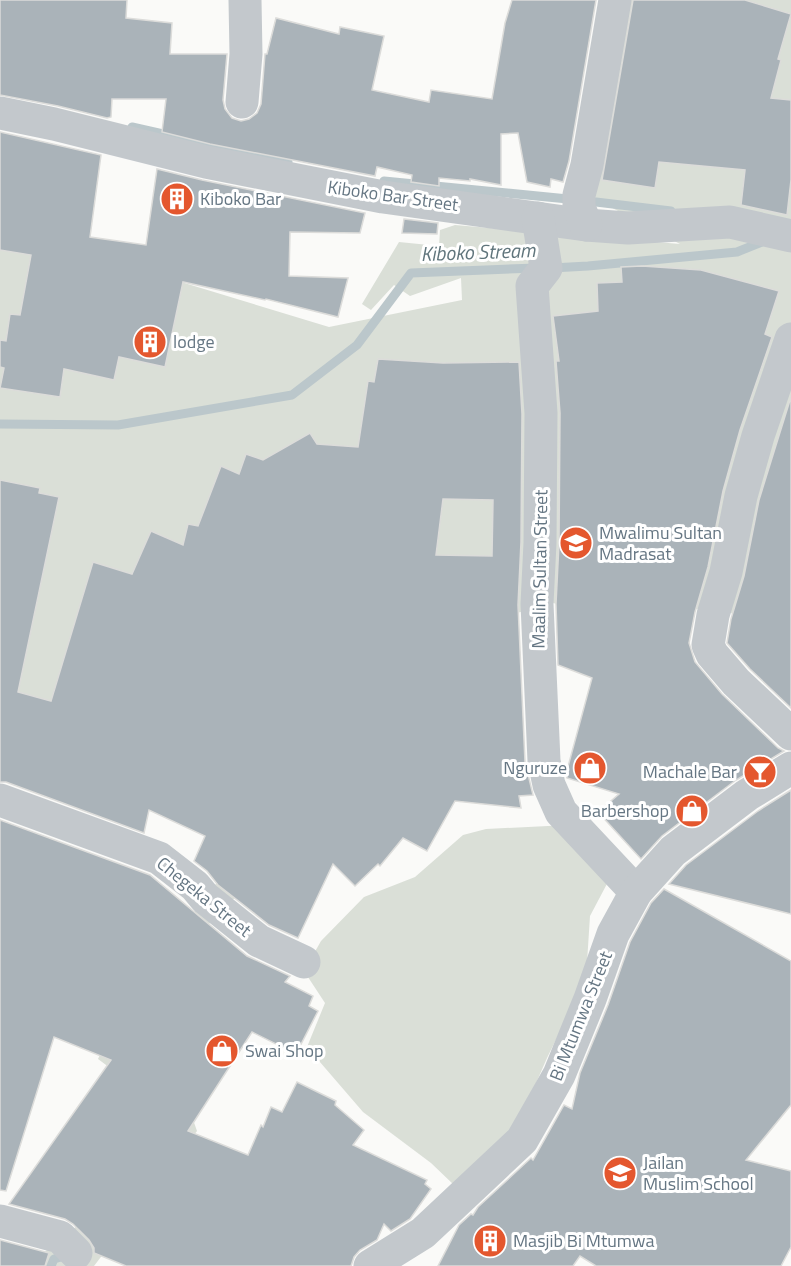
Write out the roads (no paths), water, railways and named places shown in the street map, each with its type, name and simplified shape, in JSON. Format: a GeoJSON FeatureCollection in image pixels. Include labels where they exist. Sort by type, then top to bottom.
{"type":"FeatureCollection","features":[{"type":"Feature","properties":{"kind":"street"},"geometry":{"type":"LineString","coordinates":[[242,102],[246,54],[245,0]]}},
{"type":"Feature","properties":{"kind":"street"},"geometry":{"type":"LineString","coordinates":[[586,225],[579,207],[579,195],[587,165],[615,0]]}},
{"type":"Feature","properties":{"kind":"street","name":"Kiboko Bar Street"},"geometry":{"type":"LineString","coordinates":[[0,113],[276,177],[382,197],[586,225],[628,228],[730,222],[791,236]]}},
{"type":"Feature","properties":{"kind":"street","name":"Maalim Sultan Street"},"geometry":{"type":"LineString","coordinates":[[538,218],[546,268],[532,286],[541,412],[537,604],[544,761],[549,785],[561,812],[636,892]]}},
{"type":"Feature","properties":{"kind":"street"},"geometry":{"type":"LineString","coordinates":[[791,339],[758,436],[741,496],[708,645],[712,654],[736,682],[791,734]]}},
{"type":"Feature","properties":{"kind":"street","name":"Bi Mtumwa Street"},"geometry":{"type":"LineString","coordinates":[[375,1265],[423,1233],[522,1140],[560,1075],[613,934],[636,892],[673,851],[747,795],[791,768]]}},
{"type":"Feature","properties":{"kind":"street","name":"Chegeka Street"},"geometry":{"type":"LineString","coordinates":[[0,800],[159,858],[259,941],[304,962]]}},
{"type":"Feature","properties":{"kind":"street"},"geometry":{"type":"LineString","coordinates":[[0,1221],[60,1237],[76,1253]]}},
{"type":"Feature","properties":{"kind":"waterway"},"geometry":{"type":"LineString","coordinates":[[132,127],[288,162]]}},
{"type":"Feature","properties":{"kind":"waterway"},"geometry":{"type":"LineString","coordinates":[[384,181],[568,199]]}},
{"type":"Feature","properties":{"kind":"waterway"},"geometry":{"type":"LineString","coordinates":[[596,202],[671,211]]}},
{"type":"Feature","properties":{"kind":"waterway","name":"Kiboko Stream"},"geometry":{"type":"LineString","coordinates":[[552,268],[737,252],[767,240]]}},
{"type":"Feature","properties":{"kind":"waterway","name":"Kiboko Stream"},"geometry":{"type":"LineString","coordinates":[[0,424],[118,425],[292,395],[357,345],[411,273],[536,268]]}},
{"type":"Feature","properties":{"kind":"waterway"},"geometry":{"type":"LineString","coordinates":[[51,1266],[54,1259],[68,1255]]}},
{"type":"Feature","properties":{"kind":"place","name":"Kiboko Bar"},"geometry":{"type":"Point","coordinates":[177,199]}},
{"type":"Feature","properties":{"kind":"place","name":"lodge"},"geometry":{"type":"Point","coordinates":[150,342]}},
{"type":"Feature","properties":{"kind":"place","name":"Mwalimu Sultan Madrasat"},"geometry":{"type":"Point","coordinates":[576,543]}},
{"type":"Feature","properties":{"kind":"place","name":"Nguruze"},"geometry":{"type":"Point","coordinates":[590,768]}},
{"type":"Feature","properties":{"kind":"place","name":"Machale Bar"},"geometry":{"type":"Point","coordinates":[760,772]}},
{"type":"Feature","properties":{"kind":"place","name":"Barbershop"},"geometry":{"type":"Point","coordinates":[692,811]}},
{"type":"Feature","properties":{"kind":"place","name":"Swai Shop"},"geometry":{"type":"Point","coordinates":[222,1051]}},
{"type":"Feature","properties":{"kind":"place","name":"Jailan Muslim School"},"geometry":{"type":"Point","coordinates":[620,1173]}},
{"type":"Feature","properties":{"kind":"place","name":"Masjib Bi Mtumwa"},"geometry":{"type":"Point","coordinates":[490,1241]}}]}
